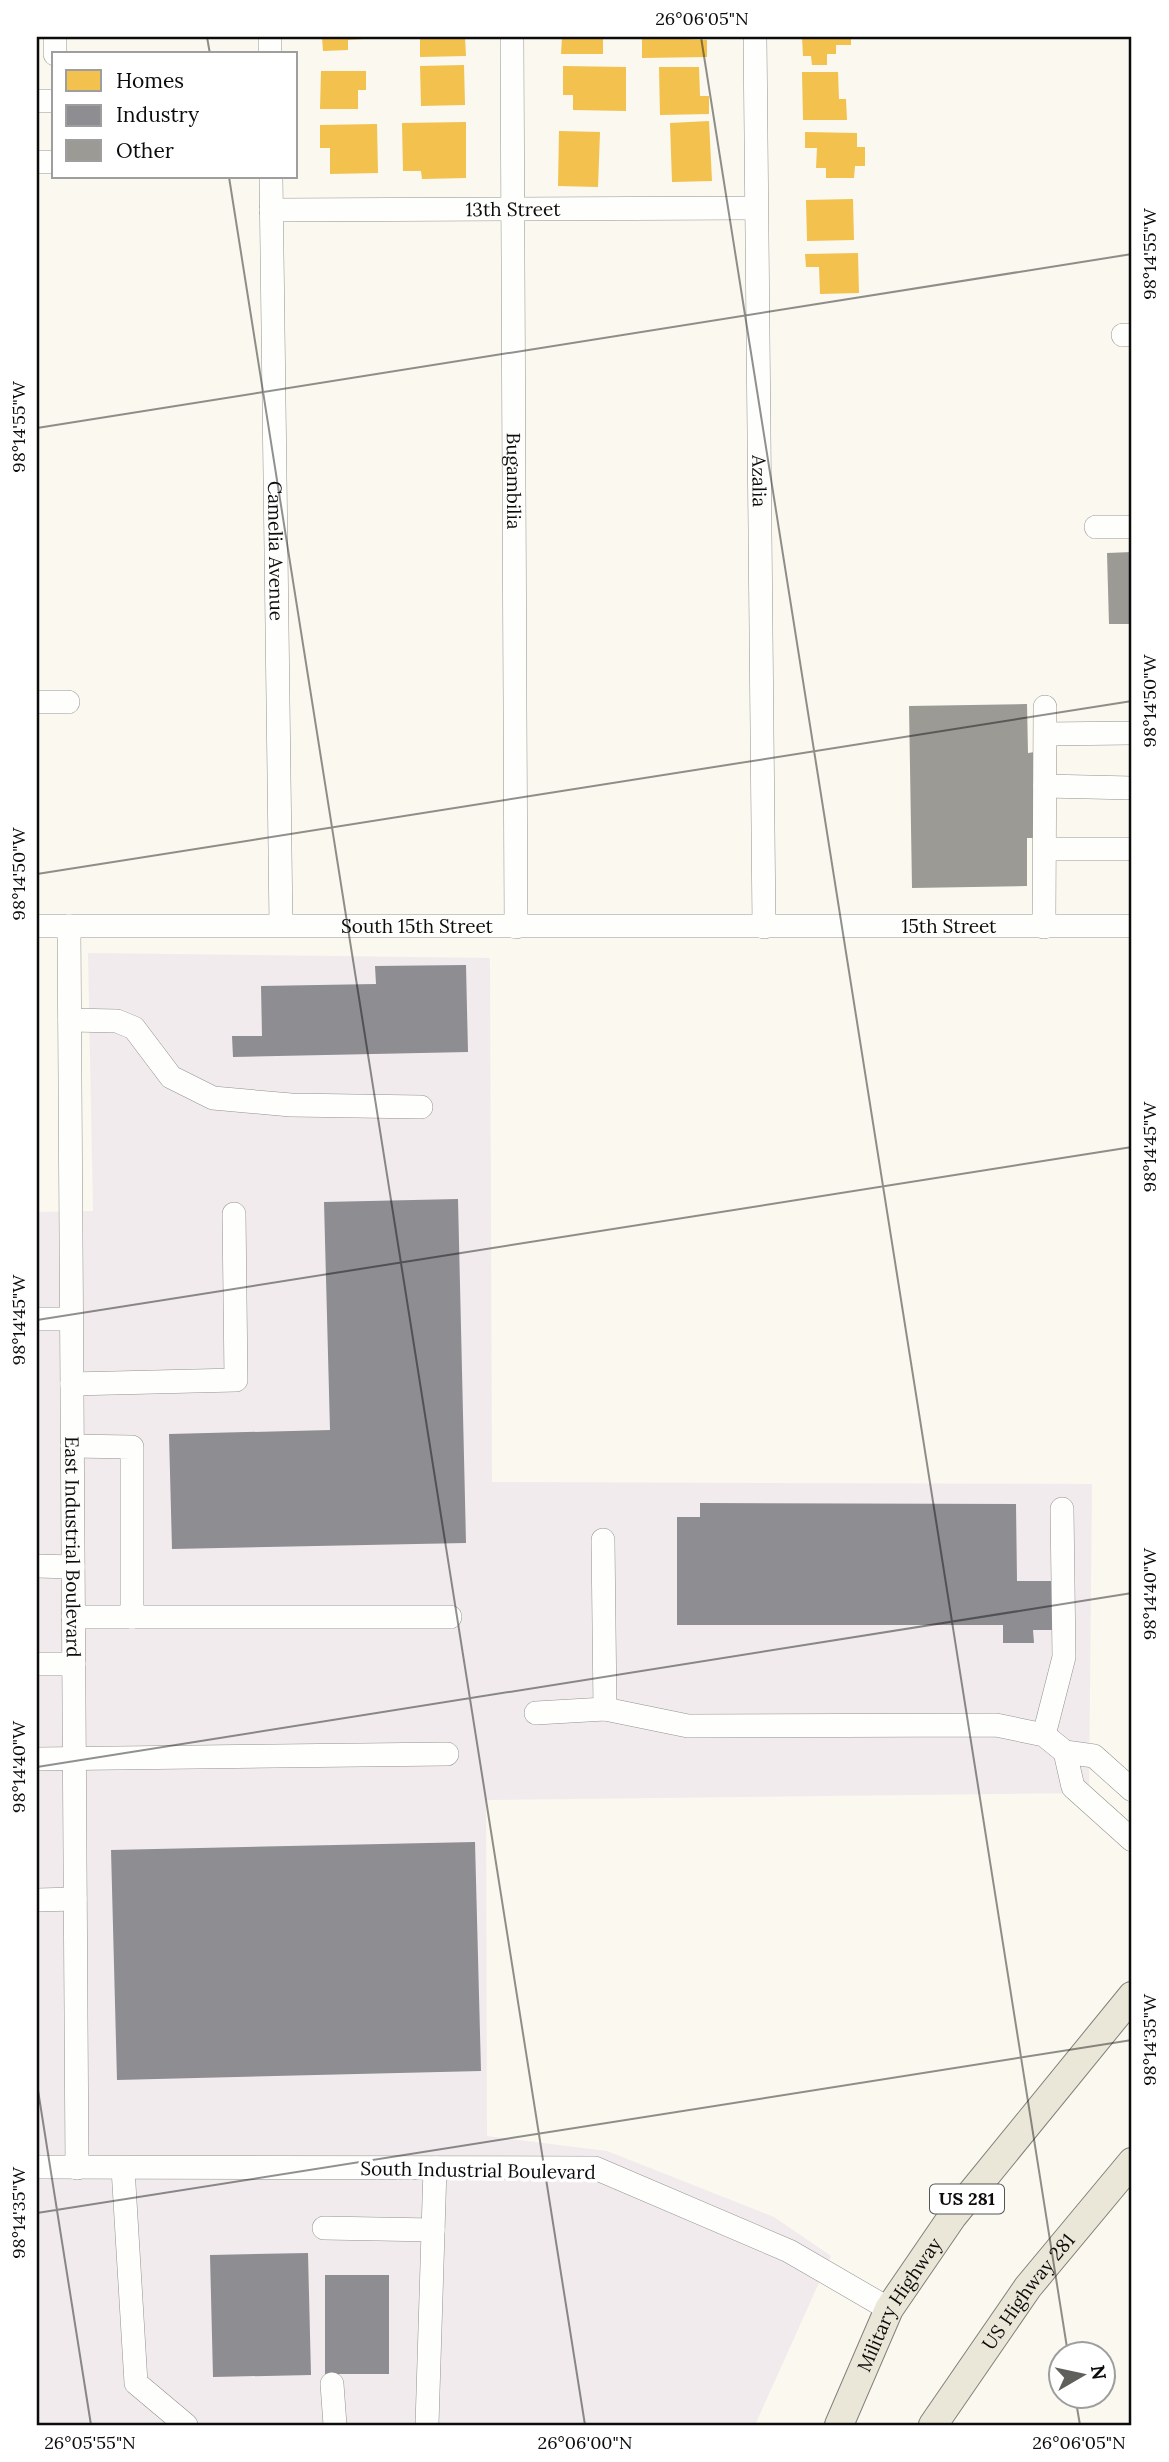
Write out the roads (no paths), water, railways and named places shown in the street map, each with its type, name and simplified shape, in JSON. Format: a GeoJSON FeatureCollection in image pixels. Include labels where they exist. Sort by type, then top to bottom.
{"type":"FeatureCollection","features":[{"type":"Feature","properties":{"kind":"main road","name":"Military Highway"},"geometry":{"type":"LineString","coordinates":[[839,2425],[889,2309],[952,2217],[1132,1996]]}},
{"type":"Feature","properties":{"kind":"main road","name":"US Highway 281"},"geometry":{"type":"LineString","coordinates":[[933,2425],[1028,2287],[1132,2162]]}},
{"type":"Feature","properties":{"kind":"street","name":"Bugambilia"},"geometry":{"type":"LineString","coordinates":[[512,37],[515,209],[516,927]]}},
{"type":"Feature","properties":{"kind":"street","name":"Azalia"},"geometry":{"type":"LineString","coordinates":[[755,37],[764,927]]}},
{"type":"Feature","properties":{"kind":"street","name":"Camelia Avenue"},"geometry":{"type":"LineString","coordinates":[[271,178],[281,925]]}},
{"type":"Feature","properties":{"kind":"street","name":"13th Street"},"geometry":{"type":"LineString","coordinates":[[271,210],[755,208]]}},
{"type":"Feature","properties":{"kind":"street"},"geometry":{"type":"LineString","coordinates":[[1096,527],[1132,527]]}},
{"type":"Feature","properties":{"kind":"street"},"geometry":{"type":"LineString","coordinates":[[37,702],[68,702]]}},
{"type":"Feature","properties":{"kind":"street"},"geometry":{"type":"LineString","coordinates":[[1045,707],[1045,927]]}},
{"type":"Feature","properties":{"kind":"street"},"geometry":{"type":"LineString","coordinates":[[1046,734],[1132,733]]}},
{"type":"Feature","properties":{"kind":"street"},"geometry":{"type":"LineString","coordinates":[[1045,786],[1132,788]]}},
{"type":"Feature","properties":{"kind":"street"},"geometry":{"type":"LineString","coordinates":[[1045,849],[1132,849]]}},
{"type":"Feature","properties":{"kind":"street"},"geometry":{"type":"LineString","coordinates":[[37,926],[69,926]]}},
{"type":"Feature","properties":{"kind":"street","name":"South 15th Street"},"geometry":{"type":"LineString","coordinates":[[69,926],[764,927]]}},
{"type":"Feature","properties":{"kind":"street","name":"East Industrial Boulevard"},"geometry":{"type":"LineString","coordinates":[[69,926],[77,2168]]}},
{"type":"Feature","properties":{"kind":"street","name":"15th Street"},"geometry":{"type":"LineString","coordinates":[[764,927],[1132,926]]}},
{"type":"Feature","properties":{"kind":"street"},"geometry":{"type":"LineString","coordinates":[[70,1020],[117,1021],[134,1028],[171,1077],[213,1098],[291,1105],[421,1107]]}},
{"type":"Feature","properties":{"kind":"street"},"geometry":{"type":"LineString","coordinates":[[72,1384],[236,1380],[234,1213]]}},
{"type":"Feature","properties":{"kind":"street"},"geometry":{"type":"LineString","coordinates":[[37,1319],[71,1319]]}},
{"type":"Feature","properties":{"kind":"street"},"geometry":{"type":"LineString","coordinates":[[72,1446],[132,1447],[132,1617]]}},
{"type":"Feature","properties":{"kind":"street"},"geometry":{"type":"LineString","coordinates":[[1044,1735],[1064,1657],[1062,1509]]}},
{"type":"Feature","properties":{"kind":"street"},"geometry":{"type":"LineString","coordinates":[[603,1540],[605,1709]]}},
{"type":"Feature","properties":{"kind":"street"},"geometry":{"type":"LineString","coordinates":[[37,1566],[73,1567]]}},
{"type":"Feature","properties":{"kind":"street"},"geometry":{"type":"LineString","coordinates":[[74,1617],[450,1617]]}},
{"type":"Feature","properties":{"kind":"street"},"geometry":{"type":"LineString","coordinates":[[37,1664],[74,1664]]}},
{"type":"Feature","properties":{"kind":"street"},"geometry":{"type":"LineString","coordinates":[[536,1713],[605,1709],[688,1726],[996,1725],[1044,1735],[1065,1752],[1094,1756],[1132,1790]]}},
{"type":"Feature","properties":{"kind":"street"},"geometry":{"type":"LineString","coordinates":[[1065,1752],[1073,1787],[1132,1840]]}},
{"type":"Feature","properties":{"kind":"street"},"geometry":{"type":"LineString","coordinates":[[37,1759],[447,1754]]}},
{"type":"Feature","properties":{"kind":"street"},"geometry":{"type":"LineString","coordinates":[[37,1900],[75,1899]]}},
{"type":"Feature","properties":{"kind":"street","name":"South Industrial Boulevard"},"geometry":{"type":"LineString","coordinates":[[37,2167],[595,2168],[789,2251],[889,2309]]}},
{"type":"Feature","properties":{"kind":"street"},"geometry":{"type":"LineString","coordinates":[[123,2168],[136,2383],[186,2425]]}},
{"type":"Feature","properties":{"kind":"street"},"geometry":{"type":"LineString","coordinates":[[426,2425],[435,2168]]}},
{"type":"Feature","properties":{"kind":"street"},"geometry":{"type":"LineString","coordinates":[[324,2228],[433,2230]]}},
{"type":"Feature","properties":{"kind":"street"},"geometry":{"type":"LineString","coordinates":[[332,2384],[335,2425]]}}]}
